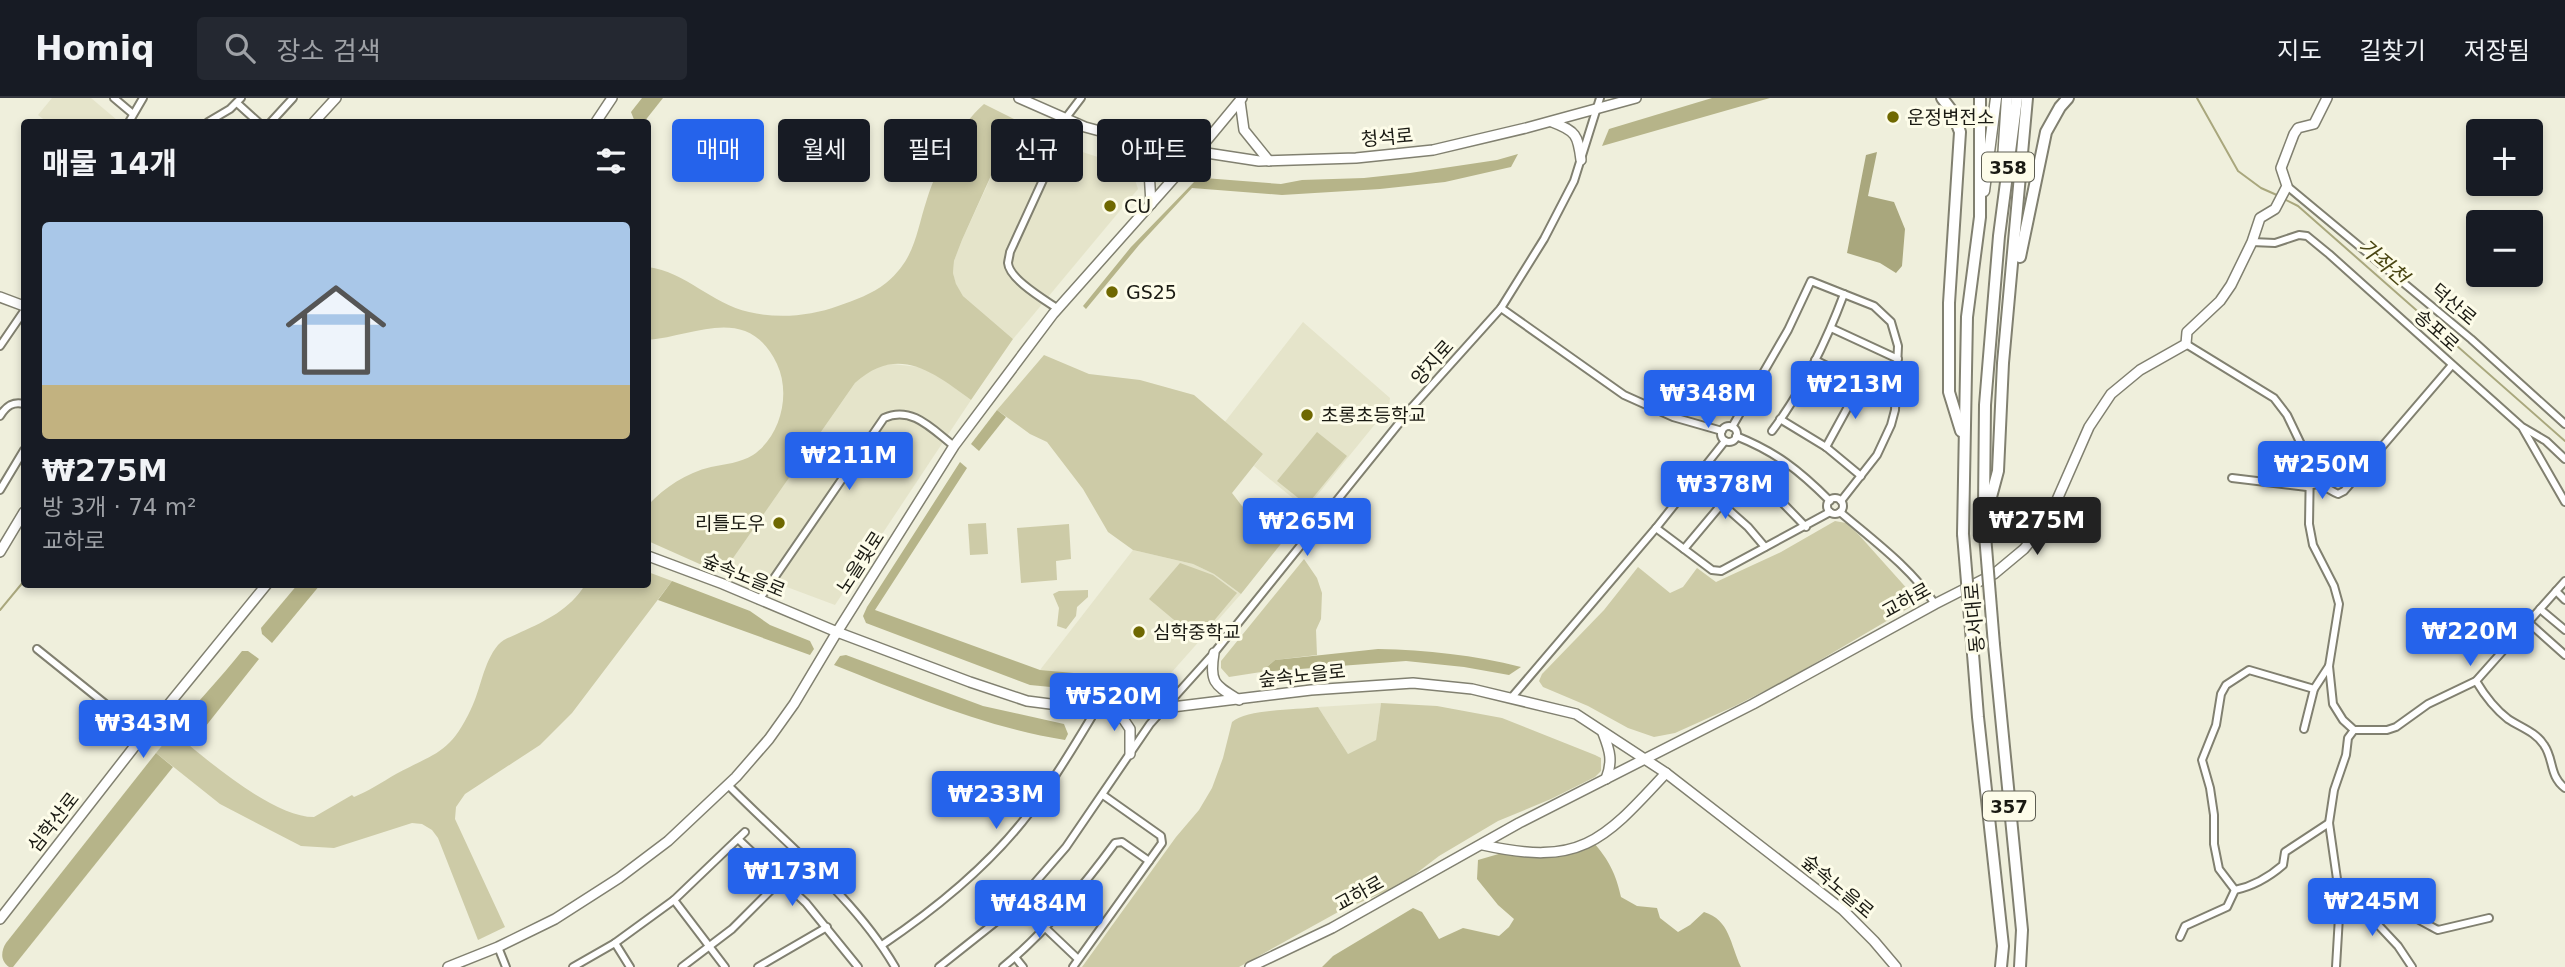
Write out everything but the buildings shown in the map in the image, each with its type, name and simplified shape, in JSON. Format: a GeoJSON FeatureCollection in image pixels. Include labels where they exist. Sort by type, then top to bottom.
{"type":"FeatureCollection","features":[{"type":"Feature","properties":{"kind":"highway"},"geometry":{"type":"LineString","coordinates":[[1942,98],[1952,110],[1959,132],[1949,303],[1949,393],[1965,441]]}},
{"type":"Feature","properties":{"kind":"highway","name":"동서대로"},"geometry":{"type":"LineString","coordinates":[[1980,98],[1980,217],[1967,317],[1963,534],[1978,717],[2003,946],[2001,967]]}},
{"type":"Feature","properties":{"kind":"highway","name":"동서대로"},"geometry":{"type":"LineString","coordinates":[[2017,98],[1999,236],[1985,405],[1984,523],[2022,930],[2020,967]]}},
{"type":"Feature","properties":{"kind":"highway"},"geometry":{"type":"LineString","coordinates":[[1984,523],[1998,471],[2003,363],[2028,98]]}},
{"type":"Feature","properties":{"kind":"highway"},"geometry":{"type":"LineString","coordinates":[[2009,308],[2046,132],[2068,98]]}},
{"type":"Feature","properties":{"kind":"main road","name":"357"},"geometry":{"type":"LineString","coordinates":[[1980,217],[1996,98]]}},
{"type":"Feature","properties":{"kind":"main road","name":"357"},"geometry":{"type":"LineString","coordinates":[[1999,236],[2007,98]]}},
{"type":"Feature","properties":{"kind":"street"},"geometry":{"type":"LineString","coordinates":[[114,98],[133,114]]}},
{"type":"Feature","properties":{"kind":"street"},"geometry":{"type":"LineString","coordinates":[[130,119],[143,98]]}},
{"type":"Feature","properties":{"kind":"street"},"geometry":{"type":"LineString","coordinates":[[274,119],[293,98]]}},
{"type":"Feature","properties":{"kind":"street"},"geometry":{"type":"LineString","coordinates":[[317,119],[336,98]]}},
{"type":"Feature","properties":{"kind":"street"},"geometry":{"type":"LineString","coordinates":[[598,119],[612,98]]}},
{"type":"Feature","properties":{"kind":"street","name":"청석로"},"geometry":{"type":"LineString","coordinates":[[1019,98],[1066,119]]}},
{"type":"Feature","properties":{"kind":"street"},"geometry":{"type":"LineString","coordinates":[[1069,119],[1081,98]]}},
{"type":"Feature","properties":{"kind":"street","name":"양지로"},"geometry":{"type":"LineString","coordinates":[[939,967],[972,943],[1017,901],[1066,847],[1164,708],[1214,653],[1413,406],[1501,308],[1544,239],[1574,181],[1600,98]]}},
{"type":"Feature","properties":{"kind":"street","name":"청석로"},"geometry":{"type":"LineString","coordinates":[[1211,153],[1269,161],[1356,158],[1433,150],[1636,98]]}},
{"type":"Feature","properties":{"kind":"street"},"geometry":{"type":"LineString","coordinates":[[2283,195],[2281,168],[2294,134],[2298,128],[2314,124],[2327,98]]}},
{"type":"Feature","properties":{"kind":"street"},"geometry":{"type":"LineString","coordinates":[[1241,100],[1244,130],[1269,161]]}},
{"type":"Feature","properties":{"kind":"street","name":"노을빛로"},"geometry":{"type":"LineString","coordinates":[[1211,136],[1241,100]]}},
{"type":"Feature","properties":{"kind":"street"},"geometry":{"type":"LineString","coordinates":[[212,119],[239,101],[255,119]]}},
{"type":"Feature","properties":{"kind":"street"},"geometry":{"type":"LineString","coordinates":[[1550,122],[1570,129],[1578,139],[1581,160]]}},
{"type":"Feature","properties":{"kind":"street"},"geometry":{"type":"LineString","coordinates":[[1041,182],[1008,262],[1017,279],[1058,309]]}},
{"type":"Feature","properties":{"kind":"street"},"geometry":{"type":"LineString","coordinates":[[1150,182],[1151,204]]}},
{"type":"Feature","properties":{"kind":"street","name":"노을빛로"},"geometry":{"type":"LineString","coordinates":[[448,967],[498,947],[555,919],[619,878],[668,841],[728,785],[788,713],[954,446],[1058,309],[1171,182]]}},
{"type":"Feature","properties":{"kind":"street","name":"교하로"},"geometry":{"type":"LineString","coordinates":[[1250,967],[1332,928],[1519,823],[1753,704],[1994,574],[2024,549],[2049,518],[2097,411],[2122,384],[2186,344],[2187,332],[2220,301],[2252,242],[2260,218],[2275,209],[2283,195]]}},
{"type":"Feature","properties":{"kind":"street","name":"덕산로"},"geometry":{"type":"LineString","coordinates":[[2283,195],[2473,341],[2565,424]]}},
{"type":"Feature","properties":{"kind":"street","name":"송포로"},"geometry":{"type":"LineString","coordinates":[[2252,242],[2275,243],[2299,235],[2307,236],[2522,427],[2565,502]]}},
{"type":"Feature","properties":{"kind":"street"},"geometry":{"type":"LineString","coordinates":[[1732,427],[1788,330],[1811,281],[1874,306],[1891,322],[1896,333],[1896,400],[1886,440],[1840,500]]}},
{"type":"Feature","properties":{"kind":"street"},"geometry":{"type":"LineString","coordinates":[[1772,431],[1815,360],[1844,294]]}},
{"type":"Feature","properties":{"kind":"street"},"geometry":{"type":"LineString","coordinates":[[0,297],[21,307]]}},
{"type":"Feature","properties":{"kind":"street"},"geometry":{"type":"LineString","coordinates":[[1501,308],[1624,395],[1673,417],[1722,431]]}},
{"type":"Feature","properties":{"kind":"street"},"geometry":{"type":"LineString","coordinates":[[1,341],[21,312]]}},
{"type":"Feature","properties":{"kind":"street"},"geometry":{"type":"LineString","coordinates":[[1831,328],[1898,359]]}},
{"type":"Feature","properties":{"kind":"street"},"geometry":{"type":"LineString","coordinates":[[2186,344],[2274,398],[2287,415],[2311,463],[2309,524],[2313,545],[2334,586],[2339,604],[2329,666],[2333,704],[2343,720],[2354,730],[2387,730],[2396,727],[2428,704],[2476,681],[2565,581]]}},
{"type":"Feature","properties":{"kind":"street"},"geometry":{"type":"LineString","coordinates":[[1815,360],[1896,400]]}},
{"type":"Feature","properties":{"kind":"street"},"geometry":{"type":"LineString","coordinates":[[2232,478],[2310,486],[2315,483],[2337,494],[2344,491],[2452,365]]}},
{"type":"Feature","properties":{"kind":"street"},"geometry":{"type":"LineString","coordinates":[[1826,447],[1861,383]]}},
{"type":"Feature","properties":{"kind":"street"},"geometry":{"type":"LineString","coordinates":[[0,416],[10,405],[21,404]]}},
{"type":"Feature","properties":{"kind":"street"},"geometry":{"type":"LineString","coordinates":[[759,600],[884,418],[897,413],[909,414],[954,446]]}},
{"type":"Feature","properties":{"kind":"street"},"geometry":{"type":"LineString","coordinates":[[1780,419],[1826,447],[1861,476]]}},
{"type":"Feature","properties":{"kind":"street"},"geometry":{"type":"LineString","coordinates":[[1727,426],[1732,427],[1736,436],[1732,441],[1725,441],[1721,437],[1722,431],[1727,426]]}},
{"type":"Feature","properties":{"kind":"street"},"geometry":{"type":"LineString","coordinates":[[2522,427],[2546,442],[2565,459]]}},
{"type":"Feature","properties":{"kind":"street"},"geometry":{"type":"LineString","coordinates":[[1736,436],[1762,446],[1786,461],[1830,501]]}},
{"type":"Feature","properties":{"kind":"street"},"geometry":{"type":"LineString","coordinates":[[1511,697],[1656,528],[1725,441]]}},
{"type":"Feature","properties":{"kind":"street"},"geometry":{"type":"LineString","coordinates":[[1,485],[21,455]]}},
{"type":"Feature","properties":{"kind":"street"},"geometry":{"type":"LineString","coordinates":[[1684,549],[1746,475],[1770,490],[1806,527]]}},
{"type":"Feature","properties":{"kind":"street"},"geometry":{"type":"LineString","coordinates":[[1830,512],[1830,501],[1836,498],[1840,500]]}},
{"type":"Feature","properties":{"kind":"street"},"geometry":{"type":"LineString","coordinates":[[1830,512],[1840,512],[1843,508],[1840,500]]}},
{"type":"Feature","properties":{"kind":"street"},"geometry":{"type":"LineString","coordinates":[[1721,505],[1748,527],[1765,547]]}},
{"type":"Feature","properties":{"kind":"street"},"geometry":{"type":"LineString","coordinates":[[1656,528],[1712,570],[1721,571],[1830,512]]}},
{"type":"Feature","properties":{"kind":"street"},"geometry":{"type":"LineString","coordinates":[[1840,512],[1908,569],[1935,604]]}},
{"type":"Feature","properties":{"kind":"street"},"geometry":{"type":"LineString","coordinates":[[0,552],[21,517]]}},
{"type":"Feature","properties":{"kind":"street","name":"숲속노을로"},"geometry":{"type":"LineString","coordinates":[[651,557],[837,632],[1017,698],[1066,706],[1164,708],[1311,690],[1413,683],[1472,689],[1576,715],[1666,773],[1843,910],[1896,967]]}},
{"type":"Feature","properties":{"kind":"street","name":"심학산로"},"geometry":{"type":"LineString","coordinates":[[0,919],[264,588]]}},
{"type":"Feature","properties":{"kind":"street"},"geometry":{"type":"LineString","coordinates":[[2556,592],[2565,600]]}},
{"type":"Feature","properties":{"kind":"street"},"geometry":{"type":"LineString","coordinates":[[2540,609],[2565,630]]}},
{"type":"Feature","properties":{"kind":"street"},"geometry":{"type":"LineString","coordinates":[[2528,622],[2565,654]]}},
{"type":"Feature","properties":{"kind":"street"},"geometry":{"type":"LineString","coordinates":[[37,649],[144,735]]}},
{"type":"Feature","properties":{"kind":"street"},"geometry":{"type":"LineString","coordinates":[[1214,653],[1211,671],[1216,685],[1239,699]]}},
{"type":"Feature","properties":{"kind":"street"},"geometry":{"type":"LineString","coordinates":[[2304,729],[2314,689],[2329,666]]}},
{"type":"Feature","properties":{"kind":"street"},"geometry":{"type":"LineString","coordinates":[[2235,890],[2219,869],[2214,844],[2212,802],[2202,760],[2216,725],[2221,694],[2227,685],[2249,670],[2314,689]]}},
{"type":"Feature","properties":{"kind":"street"},"geometry":{"type":"LineString","coordinates":[[2476,681],[2487,699],[2507,718],[2531,732],[2543,743],[2550,756],[2552,772],[2565,788]]}},
{"type":"Feature","properties":{"kind":"street"},"geometry":{"type":"LineString","coordinates":[[882,945],[951,894],[1008,838],[1045,790],[1097,708]]}},
{"type":"Feature","properties":{"kind":"street"},"geometry":{"type":"LineString","coordinates":[[1116,708],[1130,729],[1130,754]]}},
{"type":"Feature","properties":{"kind":"street"},"geometry":{"type":"LineString","coordinates":[[2336,967],[2340,900],[2329,822],[2334,790],[2346,755],[2348,738],[2354,730]]}},
{"type":"Feature","properties":{"kind":"street"},"geometry":{"type":"LineString","coordinates":[[1602,731],[1611,754],[1611,767],[1606,779]]}},
{"type":"Feature","properties":{"kind":"street"},"geometry":{"type":"LineString","coordinates":[[1483,845],[1536,852],[1567,851],[1581,847],[1593,842],[1622,820],[1666,773]]}},
{"type":"Feature","properties":{"kind":"street"},"geometry":{"type":"LineString","coordinates":[[728,785],[834,890],[882,945],[895,967]]}},
{"type":"Feature","properties":{"kind":"street"},"geometry":{"type":"LineString","coordinates":[[1073,967],[1162,843],[1161,836],[1103,795]]}},
{"type":"Feature","properties":{"kind":"street"},"geometry":{"type":"LineString","coordinates":[[2235,890],[2266,879],[2283,865],[2285,852],[2329,822]]}},
{"type":"Feature","properties":{"kind":"street"},"geometry":{"type":"LineString","coordinates":[[573,967],[615,943],[674,900],[745,832]]}},
{"type":"Feature","properties":{"kind":"street"},"geometry":{"type":"LineString","coordinates":[[738,839],[827,927],[858,967]]}},
{"type":"Feature","properties":{"kind":"street"},"geometry":{"type":"LineString","coordinates":[[1003,967],[1074,895],[1115,843],[1122,842],[1149,861]]}},
{"type":"Feature","properties":{"kind":"street"},"geometry":{"type":"LineString","coordinates":[[682,967],[710,947],[802,859]]}},
{"type":"Feature","properties":{"kind":"street"},"geometry":{"type":"LineString","coordinates":[[2180,937],[2185,926],[2227,906],[2235,890]]}},
{"type":"Feature","properties":{"kind":"street"},"geometry":{"type":"LineString","coordinates":[[674,900],[725,967]]}},
{"type":"Feature","properties":{"kind":"street"},"geometry":{"type":"LineString","coordinates":[[2340,900],[2368,914],[2398,946],[2412,967]]}},
{"type":"Feature","properties":{"kind":"street"},"geometry":{"type":"LineString","coordinates":[[1017,901],[1078,959]]}},
{"type":"Feature","properties":{"kind":"street"},"geometry":{"type":"LineString","coordinates":[[2368,914],[2389,909],[2407,913],[2438,930],[2490,918]]}},
{"type":"Feature","properties":{"kind":"street"},"geometry":{"type":"LineString","coordinates":[[758,967],[827,927]]}},
{"type":"Feature","properties":{"kind":"street"},"geometry":{"type":"LineString","coordinates":[[615,943],[630,967]]}},
{"type":"Feature","properties":{"kind":"street"},"geometry":{"type":"LineString","coordinates":[[498,947],[506,967]]}},
{"type":"Feature","properties":{"kind":"street"},"geometry":{"type":"LineString","coordinates":[[1015,957],[1023,967]]}},
{"type":"Feature","properties":{"kind":"shaded area"},"geometry":{"type":"Polygon","coordinates":[[[52,98],[91,98],[116,119],[43,119],[38,115],[52,98]]]}},
{"type":"Feature","properties":{"kind":"shaded area"},"geometry":{"type":"Polygon","coordinates":[[[642,98],[663,98],[646,119],[634,119],[631,112],[642,98]]]}},
{"type":"Feature","properties":{"kind":"shaded area"},"geometry":{"type":"Polygon","coordinates":[[[1712,98],[1770,98],[1602,146],[1609,129],[1712,98]]]}},
{"type":"Feature","properties":{"kind":"shaded area"},"geometry":{"type":"Polygon","coordinates":[[[984,104],[1014,119],[991,119],[991,176],[954,261],[953,273],[963,296],[1013,339],[971,400],[943,380],[915,366],[886,365],[871,371],[855,383],[722,574],[651,542],[651,502],[685,477],[743,460],[763,447],[777,426],[783,388],[777,364],[765,345],[751,334],[736,329],[719,328],[651,340],[651,268],[675,275],[736,308],[760,314],[783,316],[817,312],[869,294],[886,283],[904,264],[914,244],[934,182],[977,182],[977,119],[970,119],[984,104]]]}},
{"type":"Feature","properties":{"kind":"shaded area"},"geometry":{"type":"Polygon","coordinates":[[[1083,152],[1097,157],[1097,182],[1136,182],[1138,189],[1013,339],[963,296],[956,285],[954,261],[991,177],[991,182],[1083,182],[1083,152]]]}},
{"type":"Feature","properties":{"kind":"shaded area"},"geometry":{"type":"Polygon","coordinates":[[[1877,152],[1868,196],[1894,202],[1905,229],[1902,266],[1896,273],[1880,263],[1847,253],[1866,155],[1877,152]]]}},
{"type":"Feature","properties":{"kind":"shaded area"},"geometry":{"type":"Polygon","coordinates":[[[1518,154],[1511,167],[1445,182],[1380,189],[1282,195],[1192,188],[1139,245],[1086,309],[1083,306],[1131,247],[1194,182],[1211,182],[1211,179],[1281,184],[1302,180],[1364,178],[1497,160],[1518,154]]]}},
{"type":"Feature","properties":{"kind":"shaded area","name":"초롱초등학교"},"geometry":{"type":"Polygon","coordinates":[[[1303,322],[1390,398],[1389,407],[1306,509],[1254,466],[1263,454],[1224,423],[1303,322]]]}},
{"type":"Feature","properties":{"kind":"shaded area"},"geometry":{"type":"Polygon","coordinates":[[[1044,355],[1089,374],[1140,380],[1194,395],[1263,454],[1232,493],[1242,506],[1284,540],[1241,594],[1214,574],[1193,564],[1133,550],[1108,532],[1083,489],[1047,442],[1030,434],[997,410],[1044,355]]]}},
{"type":"Feature","properties":{"kind":"shaded area"},"geometry":{"type":"Polygon","coordinates":[[[892,364],[919,367],[934,373],[971,400],[835,605],[728,565],[855,383],[867,372],[892,364]]]}},
{"type":"Feature","properties":{"kind":"shaded area"},"geometry":{"type":"Polygon","coordinates":[[[997,410],[1006,417],[979,451],[971,444],[997,410]]]}},
{"type":"Feature","properties":{"kind":"shaded area"},"geometry":{"type":"Polygon","coordinates":[[[1317,432],[1347,456],[1307,505],[1277,481],[1317,432]]]}},
{"type":"Feature","properties":{"kind":"shaded area"},"geometry":{"type":"Polygon","coordinates":[[[960,462],[967,468],[875,610],[1040,670],[1108,676],[1171,673],[1156,689],[1092,691],[1030,685],[866,623],[863,616],[867,607],[960,462]]]}},
{"type":"Feature","properties":{"kind":"shaded area"},"geometry":{"type":"Polygon","coordinates":[[[1835,521],[1846,523],[1859,535],[1919,602],[1788,679],[1675,733],[1654,737],[1628,728],[1588,706],[1543,687],[1539,681],[1542,674],[1604,610],[1638,567],[1670,593],[1683,587],[1697,568],[1716,582],[1781,552],[1835,521]]]}},
{"type":"Feature","properties":{"kind":"shaded area"},"geometry":{"type":"Polygon","coordinates":[[[986,523],[988,554],[970,555],[968,524],[986,523]]]}},
{"type":"Feature","properties":{"kind":"shaded area"},"geometry":{"type":"Polygon","coordinates":[[[1069,524],[1071,559],[1056,561],[1057,580],[1021,583],[1017,528],[1069,524]]]}},
{"type":"Feature","properties":{"kind":"shaded area","name":"심학중학교"},"geometry":{"type":"Polygon","coordinates":[[[1133,550],[1193,564],[1214,574],[1241,594],[1171,673],[1108,676],[1040,670],[1133,550]]]}},
{"type":"Feature","properties":{"kind":"shaded area"},"geometry":{"type":"Polygon","coordinates":[[[1304,559],[1317,578],[1322,593],[1321,619],[1316,630],[1317,655],[1275,660],[1261,672],[1229,677],[1221,668],[1221,661],[1304,559]]]}},
{"type":"Feature","properties":{"kind":"shaded area"},"geometry":{"type":"Polygon","coordinates":[[[1180,563],[1213,575],[1237,593],[1198,640],[1149,599],[1180,563]]]}},
{"type":"Feature","properties":{"kind":"shaded area"},"geometry":{"type":"Polygon","coordinates":[[[651,573],[672,581],[572,713],[540,745],[465,794],[456,807],[455,819],[505,927],[478,940],[438,838],[422,824],[412,823],[334,848],[301,846],[220,804],[156,753],[173,732],[259,797],[297,814],[314,817],[352,795],[354,797],[365,792],[448,744],[463,724],[489,660],[498,645],[557,613],[583,588],[651,588],[651,573]]]}},
{"type":"Feature","properties":{"kind":"shaded area"},"geometry":{"type":"Polygon","coordinates":[[[672,581],[750,611],[770,625],[810,641],[814,649],[810,655],[658,600],[672,581]]]}},
{"type":"Feature","properties":{"kind":"shaded area"},"geometry":{"type":"Polygon","coordinates":[[[295,588],[318,588],[272,643],[262,634],[261,628],[295,588]]]}},
{"type":"Feature","properties":{"kind":"shaded area"},"geometry":{"type":"Polygon","coordinates":[[[1088,590],[1088,597],[1077,607],[1076,616],[1066,629],[1057,626],[1059,608],[1053,594],[1059,591],[1088,590]]]}},
{"type":"Feature","properties":{"kind":"shaded area"},"geometry":{"type":"Polygon","coordinates":[[[1378,649],[1450,654],[1521,667],[1509,675],[1406,661],[1261,672],[1275,660],[1378,649]]]}},
{"type":"Feature","properties":{"kind":"shaded area"},"geometry":{"type":"Polygon","coordinates":[[[242,651],[248,651],[259,659],[190,746],[173,732],[242,651]]]}},
{"type":"Feature","properties":{"kind":"shaded area"},"geometry":{"type":"Polygon","coordinates":[[[846,655],[983,706],[1064,724],[1068,734],[1065,740],[1035,734],[948,709],[834,665],[840,656],[846,655]]]}},
{"type":"Feature","properties":{"kind":"shaded area"},"geometry":{"type":"Polygon","coordinates":[[[1381,703],[1376,740],[1348,754],[1318,707],[1381,703]]]}},
{"type":"Feature","properties":{"kind":"shaded area"},"geometry":{"type":"Polygon","coordinates":[[[1381,703],[1437,706],[1502,718],[1601,758],[1601,771],[1595,777],[1551,799],[1498,821],[1439,856],[1401,885],[1340,911],[1239,967],[1082,967],[1176,837],[1199,810],[1212,788],[1232,722],[1260,712],[1318,707],[1348,754],[1376,740],[1381,703]]]}},
{"type":"Feature","properties":{"kind":"shaded area"},"geometry":{"type":"Polygon","coordinates":[[[156,753],[173,767],[13,967],[9,967],[2,956],[6,943],[156,753]]]}},
{"type":"Feature","properties":{"kind":"shaded area"},"geometry":{"type":"Polygon","coordinates":[[[1593,842],[1611,868],[1621,897],[1637,906],[1657,908],[1660,918],[1678,932],[1704,912],[1713,916],[1728,934],[1741,967],[1322,967],[1333,956],[1413,908],[1422,912],[1439,939],[1463,928],[1499,936],[1514,919],[1498,905],[1477,879],[1478,860],[1502,853],[1540,852],[1593,842]]]}},
{"type":"Feature","properties":{"kind":"waterway","name":"가좌천"},"geometry":{"type":"LineString","coordinates":[[2197,98],[2238,171],[2261,188],[2279,196]]}},
{"type":"Feature","properties":{"kind":"waterway","name":"가좌천"},"geometry":{"type":"LineString","coordinates":[[2284,199],[2298,206],[2565,441]]}},
{"type":"Feature","properties":{"kind":"waterway"},"geometry":{"type":"LineString","coordinates":[[0,610],[21,585]]}},
{"type":"Feature","properties":{"kind":"place","name":"운정변전소"},"geometry":{"type":"Point","coordinates":[1893,117]}},
{"type":"Feature","properties":{"kind":"place","name":"CU"},"geometry":{"type":"Point","coordinates":[1110,206]}},
{"type":"Feature","properties":{"kind":"place","name":"GS25"},"geometry":{"type":"Point","coordinates":[1112,292]}},
{"type":"Feature","properties":{"kind":"place","name":"초롱초등학교"},"geometry":{"type":"Point","coordinates":[1307,415]}},
{"type":"Feature","properties":{"kind":"place","name":"리틀도우"},"geometry":{"type":"Point","coordinates":[779,523]}},
{"type":"Feature","properties":{"kind":"place","name":"심학중학교"},"geometry":{"type":"Point","coordinates":[1139,632]}}]}
